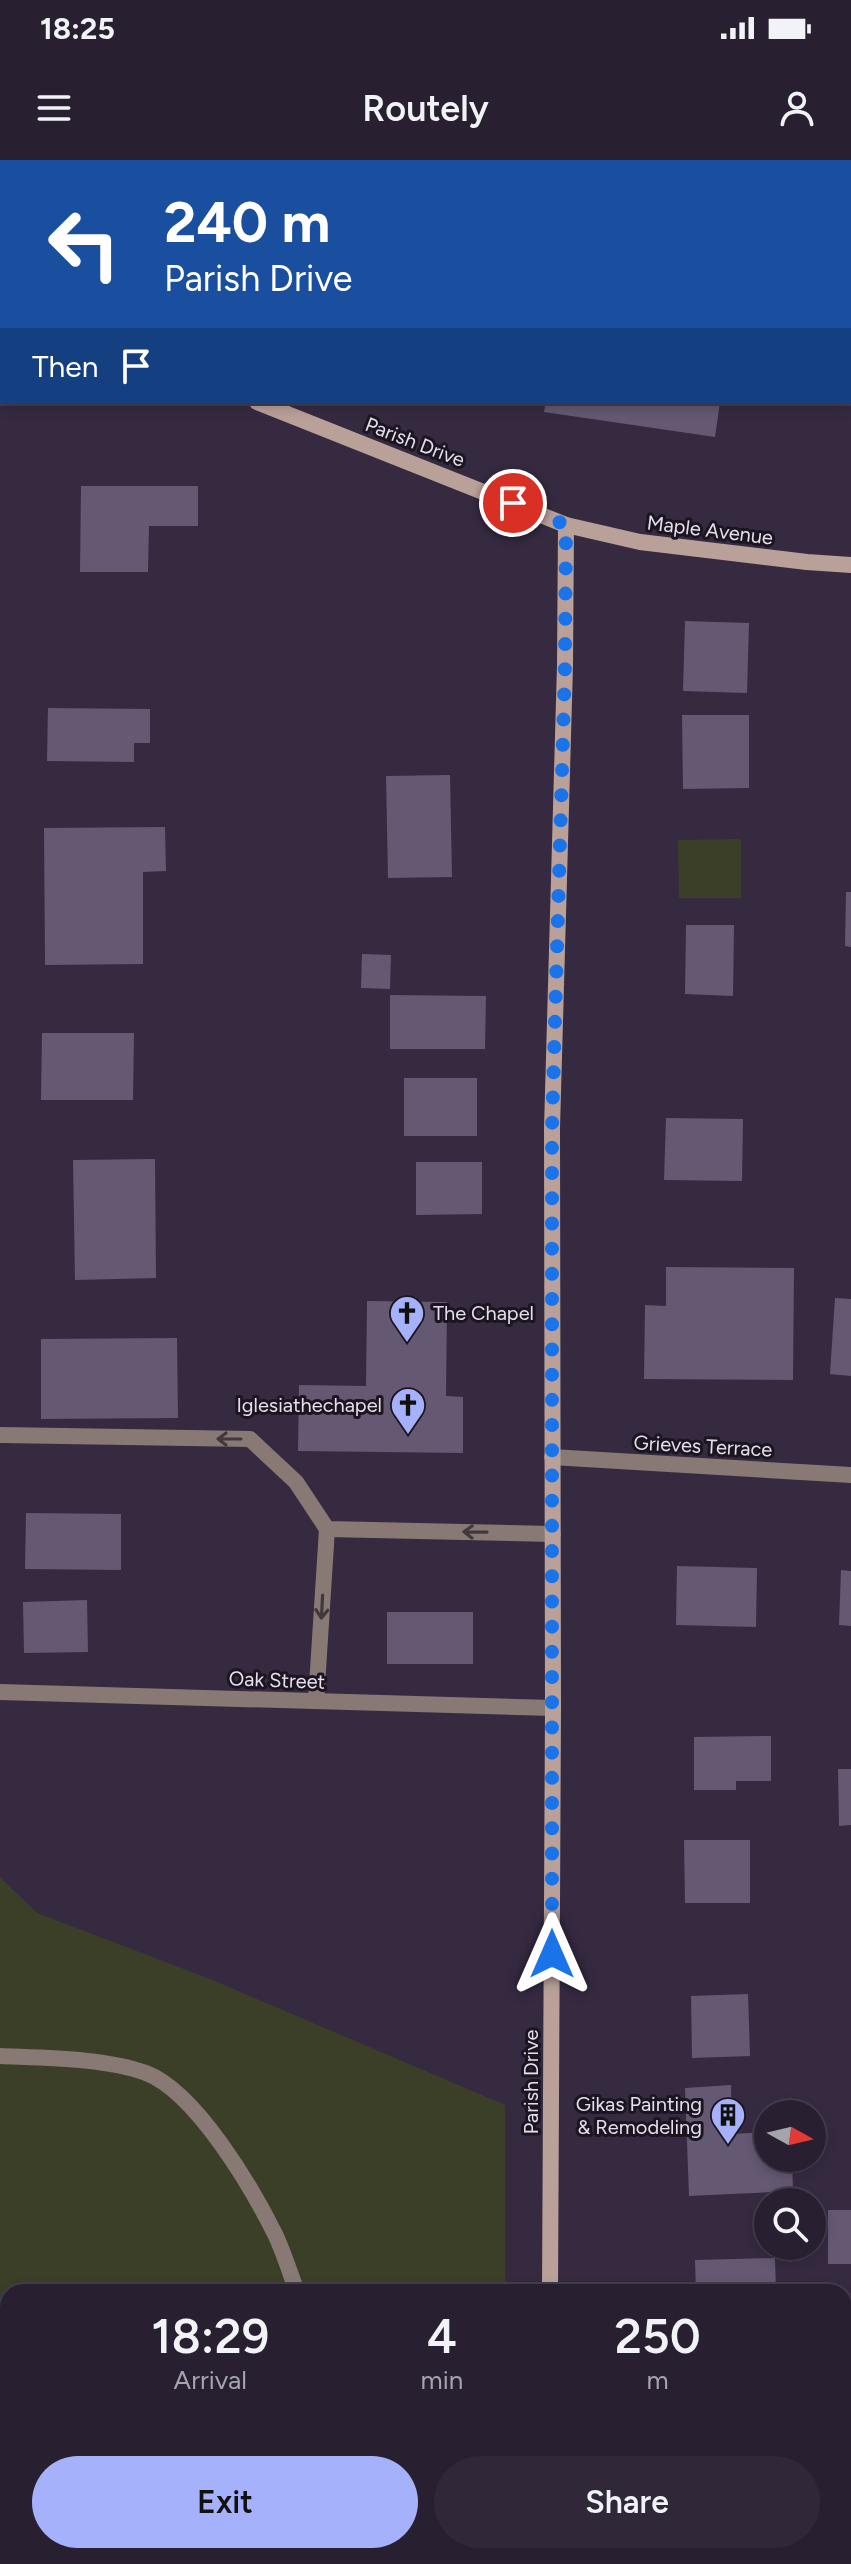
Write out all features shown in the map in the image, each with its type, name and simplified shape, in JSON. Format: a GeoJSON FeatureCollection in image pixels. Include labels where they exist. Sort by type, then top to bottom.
{"type":"FeatureCollection","features":[{"type":"Feature","properties":{"kind":"street","name":"Parish Drive"},"geometry":{"type":"LineString","coordinates":[[262,404],[566,525],[552,1128],[550,2284]]}},
{"type":"Feature","properties":{"kind":"street","name":"Maple Avenue"},"geometry":{"type":"LineString","coordinates":[[566,525],[640,542],[851,565]]}},
{"type":"Feature","properties":{"kind":"street"},"geometry":{"type":"LineString","coordinates":[[0,1435],[250,1439],[296,1482],[327,1529],[316,1701]]}},
{"type":"Feature","properties":{"kind":"street","name":"Grieves Terrace"},"geometry":{"type":"LineString","coordinates":[[552,1457],[851,1475]]}},
{"type":"Feature","properties":{"kind":"street"},"geometry":{"type":"LineString","coordinates":[[327,1529],[553,1534]]}},
{"type":"Feature","properties":{"kind":"street","name":"Oak Street"},"geometry":{"type":"LineString","coordinates":[[0,1692],[553,1708]]}},
{"type":"Feature","properties":{"kind":"street"},"geometry":{"type":"LineString","coordinates":[[0,2056],[118,2065],[149,2074],[172,2087],[205,2123],[239,2170],[276,2236],[294,2284]]}},
{"type":"Feature","properties":{"kind":"green space"},"geometry":{"type":"Polygon","coordinates":[[[741,839],[741,898],[679,898],[678,840],[741,839]]]}},
{"type":"Feature","properties":{"kind":"green space"},"geometry":{"type":"Polygon","coordinates":[[[0,1877],[37,1913],[210,1979],[505,2105],[505,2284],[0,2284],[0,1877]]]}},
{"type":"Feature","properties":{"kind":"building"},"geometry":{"type":"Polygon","coordinates":[[[546,404],[720,404],[715,437],[544,412],[546,404]]]}},
{"type":"Feature","properties":{"kind":"building"},"geometry":{"type":"Polygon","coordinates":[[[81,486],[198,486],[198,526],[149,526],[148,572],[80,572],[81,486]]]}},
{"type":"Feature","properties":{"kind":"building"},"geometry":{"type":"Polygon","coordinates":[[[685,621],[749,623],[747,693],[683,691],[685,621]]]}},
{"type":"Feature","properties":{"kind":"building"},"geometry":{"type":"Polygon","coordinates":[[[48,708],[150,709],[150,743],[134,743],[134,762],[47,761],[48,708]]]}},
{"type":"Feature","properties":{"kind":"building"},"geometry":{"type":"Polygon","coordinates":[[[682,715],[749,715],[749,788],[683,789],[682,715]]]}},
{"type":"Feature","properties":{"kind":"building"},"geometry":{"type":"Polygon","coordinates":[[[450,775],[452,877],[388,878],[386,776],[450,775]]]}},
{"type":"Feature","properties":{"kind":"building"},"geometry":{"type":"Polygon","coordinates":[[[165,827],[166,871],[143,872],[143,964],[45,965],[44,828],[165,827]]]}},
{"type":"Feature","properties":{"kind":"building"},"geometry":{"type":"Polygon","coordinates":[[[846,892],[851,892],[851,947],[845,946],[846,892]]]}},
{"type":"Feature","properties":{"kind":"building"},"geometry":{"type":"Polygon","coordinates":[[[686,925],[734,925],[733,996],[685,994],[686,925]]]}},
{"type":"Feature","properties":{"kind":"building"},"geometry":{"type":"Polygon","coordinates":[[[362,954],[391,955],[390,989],[361,988],[362,954]]]}},
{"type":"Feature","properties":{"kind":"building"},"geometry":{"type":"Polygon","coordinates":[[[390,995],[486,996],[485,1049],[390,1049],[390,995]]]}},
{"type":"Feature","properties":{"kind":"building"},"geometry":{"type":"Polygon","coordinates":[[[42,1033],[134,1033],[133,1100],[41,1100],[42,1033]]]}},
{"type":"Feature","properties":{"kind":"building"},"geometry":{"type":"Polygon","coordinates":[[[404,1078],[477,1078],[477,1136],[404,1136],[404,1078]]]}},
{"type":"Feature","properties":{"kind":"building"},"geometry":{"type":"Polygon","coordinates":[[[666,1118],[743,1119],[742,1181],[664,1180],[666,1118]]]}},
{"type":"Feature","properties":{"kind":"building"},"geometry":{"type":"Polygon","coordinates":[[[155,1159],[156,1278],[75,1280],[73,1160],[155,1159]]]}},
{"type":"Feature","properties":{"kind":"building"},"geometry":{"type":"Polygon","coordinates":[[[416,1162],[482,1162],[482,1214],[416,1215],[416,1162]]]}},
{"type":"Feature","properties":{"kind":"building"},"geometry":{"type":"Polygon","coordinates":[[[666,1267],[794,1268],[793,1380],[644,1379],[645,1305],[666,1306],[666,1267]]]}},
{"type":"Feature","properties":{"kind":"building"},"geometry":{"type":"Polygon","coordinates":[[[835,1298],[851,1299],[851,1376],[830,1374],[835,1298]]]}},
{"type":"Feature","properties":{"kind":"building","name":"The Chapel"},"geometry":{"type":"Polygon","coordinates":[[[367,1301],[447,1302],[446,1396],[463,1397],[463,1453],[298,1451],[299,1385],[366,1386],[367,1301]]]}},
{"type":"Feature","properties":{"kind":"building"},"geometry":{"type":"Polygon","coordinates":[[[177,1338],[178,1418],[41,1419],[41,1339],[177,1338]]]}},
{"type":"Feature","properties":{"kind":"building"},"geometry":{"type":"Polygon","coordinates":[[[26,1513],[121,1514],[121,1570],[25,1569],[26,1513]]]}},
{"type":"Feature","properties":{"kind":"building"},"geometry":{"type":"Polygon","coordinates":[[[677,1566],[757,1568],[756,1627],[676,1625],[677,1566]]]}},
{"type":"Feature","properties":{"kind":"building"},"geometry":{"type":"Polygon","coordinates":[[[841,1570],[851,1571],[851,1626],[839,1625],[841,1570]]]}},
{"type":"Feature","properties":{"kind":"building"},"geometry":{"type":"Polygon","coordinates":[[[87,1600],[88,1652],[24,1653],[23,1602],[87,1600]]]}},
{"type":"Feature","properties":{"kind":"building"},"geometry":{"type":"Polygon","coordinates":[[[387,1612],[473,1612],[473,1664],[387,1664],[387,1612]]]}},
{"type":"Feature","properties":{"kind":"building"},"geometry":{"type":"Polygon","coordinates":[[[771,1736],[771,1781],[736,1781],[736,1790],[694,1790],[694,1737],[771,1736]]]}},
{"type":"Feature","properties":{"kind":"building"},"geometry":{"type":"Polygon","coordinates":[[[838,1769],[851,1769],[851,1825],[839,1826],[838,1769]]]}},
{"type":"Feature","properties":{"kind":"building"},"geometry":{"type":"Polygon","coordinates":[[[684,1840],[750,1840],[750,1903],[685,1903],[684,1840]]]}},
{"type":"Feature","properties":{"kind":"building"},"geometry":{"type":"Polygon","coordinates":[[[748,1994],[750,2056],[692,2058],[691,1996],[748,1994]]]}},
{"type":"Feature","properties":{"kind":"building","name":"Gikas Painting & Remodeling"},"geometry":{"type":"Polygon","coordinates":[[[731,2085],[732,2134],[754,2133],[754,2172],[792,2172],[793,2188],[754,2188],[754,2193],[689,2196],[685,2088],[731,2085]]]}},
{"type":"Feature","properties":{"kind":"building"},"geometry":{"type":"Polygon","coordinates":[[[828,2210],[851,2210],[851,2264],[828,2264],[828,2210]]]}},
{"type":"Feature","properties":{"kind":"building"},"geometry":{"type":"Polygon","coordinates":[[[695,2260],[775,2260],[776,2284],[696,2284],[695,2260]]]}},
{"type":"Feature","properties":{"kind":"place","name":"The Chapel"},"geometry":{"type":"Point","coordinates":[407,1344]}},
{"type":"Feature","properties":{"kind":"place","name":"Iglesiathechapel"},"geometry":{"type":"Point","coordinates":[408,1436]}},
{"type":"Feature","properties":{"kind":"place","name":"Gikas Painting & Remodeling"},"geometry":{"type":"Point","coordinates":[728,2146]}},
{"type":"Feature","properties":{"kind":"route"},"geometry":{"type":"LineString","coordinates":[[513,503],[566,525],[552,1128],[552,1954]]}}]}
